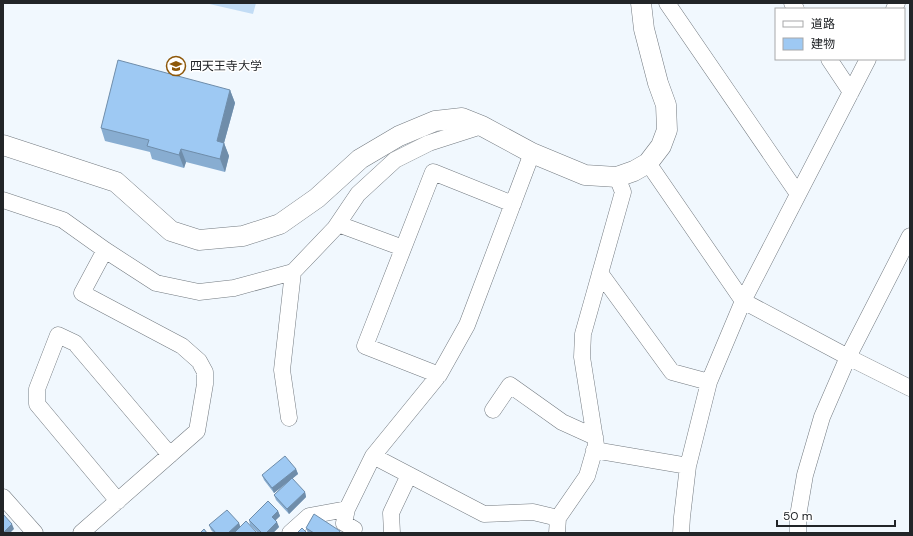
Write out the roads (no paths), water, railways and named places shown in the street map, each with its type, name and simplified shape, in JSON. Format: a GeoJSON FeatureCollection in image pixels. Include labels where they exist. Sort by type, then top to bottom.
{"type":"FeatureCollection","features":[{"type":"Feature","properties":{"kind":"street"},"geometry":{"type":"LineString","coordinates":[[667,3],[798,194]]}},
{"type":"Feature","properties":{"kind":"street"},"geometry":{"type":"LineString","coordinates":[[3,145],[116,182],[171,231],[199,240],[243,236],[280,224],[317,198],[360,159],[399,136],[435,121],[462,118],[482,126],[532,153],[584,175],[617,177],[634,171],[648,163],[661,146],[667,130],[666,105],[658,83],[637,6]]}},
{"type":"Feature","properties":{"kind":"street"},"geometry":{"type":"LineString","coordinates":[[830,60],[851,92]]}},
{"type":"Feature","properties":{"kind":"street"},"geometry":{"type":"LineString","coordinates":[[681,533],[688,466],[709,382],[744,301],[867,60]]}},
{"type":"Feature","properties":{"kind":"street"},"geometry":{"type":"LineString","coordinates":[[3,200],[63,220],[105,250],[156,283],[199,292],[234,288],[293,272],[335,228],[358,194],[395,160],[429,143],[482,126]]}},
{"type":"Feature","properties":{"kind":"street"},"geometry":{"type":"LineString","coordinates":[[353,533],[354,529],[344,522],[347,509],[373,456],[439,375],[467,325],[532,153]]}},
{"type":"Feature","properties":{"kind":"street"},"geometry":{"type":"LineString","coordinates":[[648,163],[744,301],[848,358],[910,388]]}},
{"type":"Feature","properties":{"kind":"street"},"geometry":{"type":"LineString","coordinates":[[439,375],[364,346],[434,172],[513,204]]}},
{"type":"Feature","properties":{"kind":"street"},"geometry":{"type":"LineString","coordinates":[[373,456],[484,514],[533,512],[557,526],[587,476],[594,444],[582,357],[583,334],[622,192],[617,177]]}},
{"type":"Feature","properties":{"kind":"street"},"geometry":{"type":"LineString","coordinates":[[338,224],[403,248]]}},
{"type":"Feature","properties":{"kind":"street"},"geometry":{"type":"LineString","coordinates":[[798,533],[798,516],[805,475],[822,417],[848,358],[910,236]]}},
{"type":"Feature","properties":{"kind":"street"},"geometry":{"type":"LineString","coordinates":[[81,533],[197,431],[205,384],[205,372],[198,361],[182,346],[82,293],[105,250]]}},
{"type":"Feature","properties":{"kind":"street"},"geometry":{"type":"LineString","coordinates":[[289,418],[282,370],[293,272]]}},
{"type":"Feature","properties":{"kind":"street"},"geometry":{"type":"LineString","coordinates":[[600,273],[672,372],[709,382]]}},
{"type":"Feature","properties":{"kind":"street"},"geometry":{"type":"LineString","coordinates":[[118,501],[37,404],[37,389],[58,335],[76,343],[170,455]]}},
{"type":"Feature","properties":{"kind":"street"},"geometry":{"type":"LineString","coordinates":[[493,410],[510,385],[594,444],[688,466]]}},
{"type":"Feature","properties":{"kind":"street"},"geometry":{"type":"LineString","coordinates":[[392,533],[391,513],[409,475]]}},
{"type":"Feature","properties":{"kind":"street"},"geometry":{"type":"LineString","coordinates":[[3,497],[35,533]]}},
{"type":"Feature","properties":{"kind":"street"},"geometry":{"type":"LineString","coordinates":[[290,533],[309,516],[347,509]]}},
{"type":"Feature","properties":{"kind":"place","name":"四天王寺大学"},"geometry":{"type":"Point","coordinates":[176,66]}}]}
